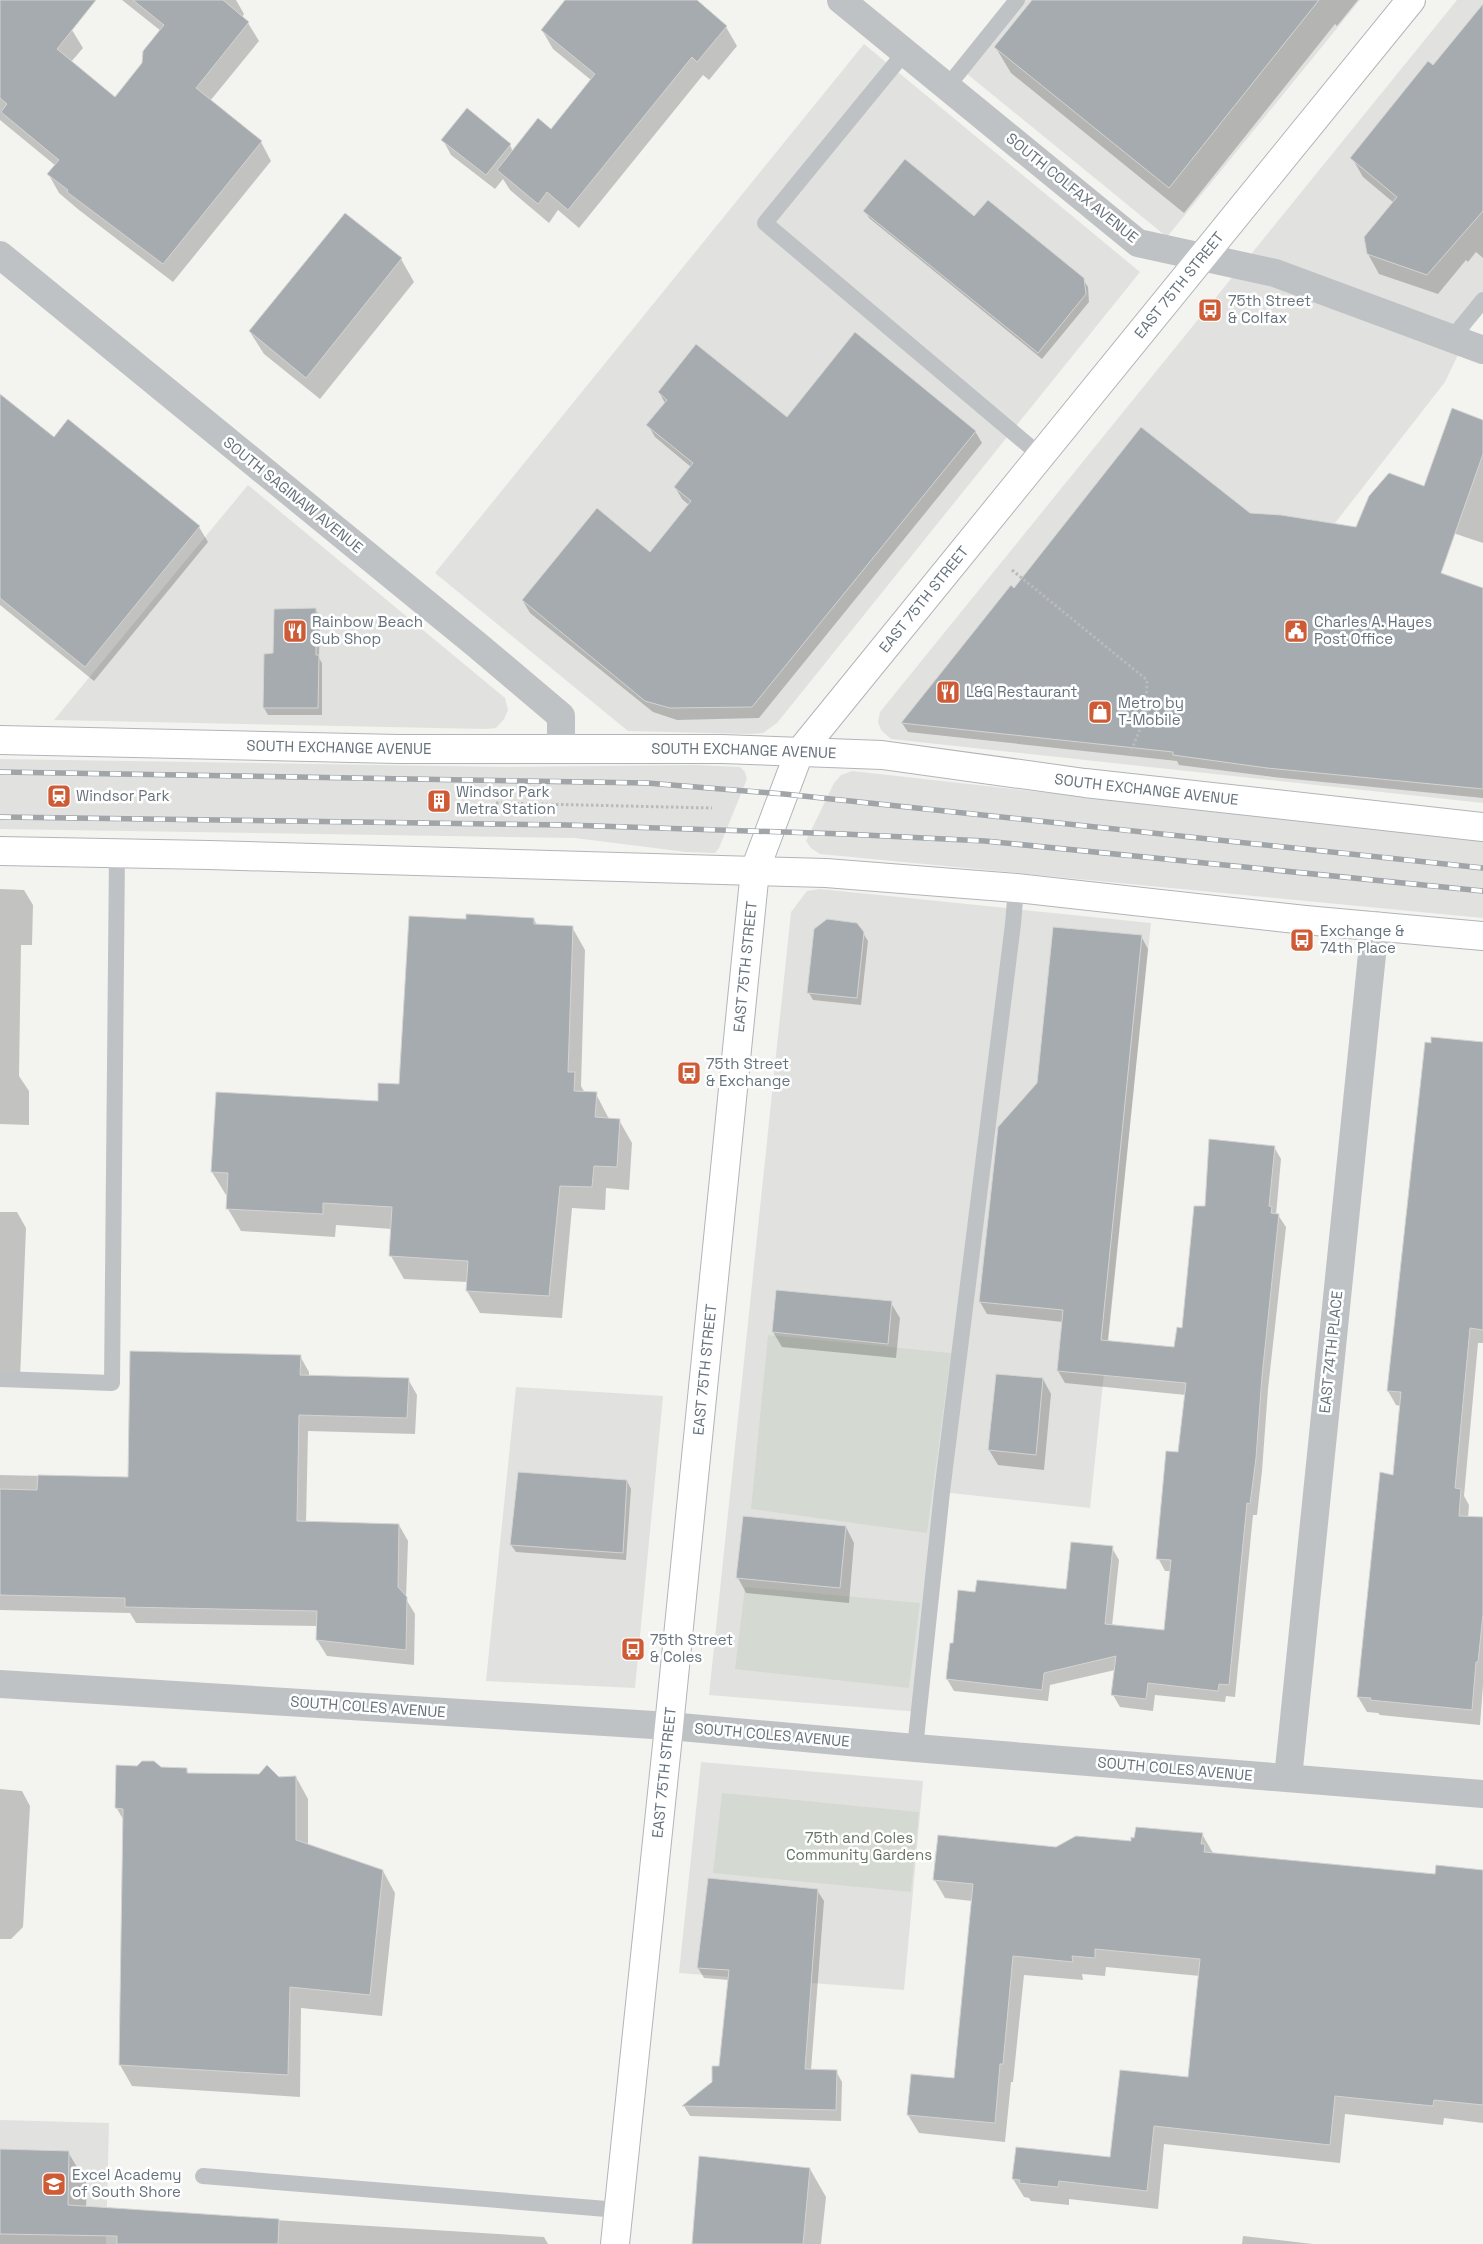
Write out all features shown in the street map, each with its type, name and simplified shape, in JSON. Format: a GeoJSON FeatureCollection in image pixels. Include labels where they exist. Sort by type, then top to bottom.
{"type":"FeatureCollection","features":[{"type":"Feature","properties":{"kind":"main road","name":"EAST 75TH STREET"},"geometry":{"type":"LineString","coordinates":[[615,2244],[755,870],[799,753],[1411,0]]}},
{"type":"Feature","properties":{"kind":"main road","name":"SOUTH EXCHANGE AVENUE"},"geometry":{"type":"LineString","coordinates":[[0,740],[389,748],[722,749],[882,755],[1085,783],[1483,827]]}},
{"type":"Feature","properties":{"kind":"main road"},"geometry":{"type":"LineString","coordinates":[[0,851],[826,873],[1016,888],[1483,936]]}},
{"type":"Feature","properties":{"kind":"street","name":"SOUTH COLFAX AVENUE"},"geometry":{"type":"LineString","coordinates":[[841,0],[1138,243],[1275,273],[1483,350]]}},
{"type":"Feature","properties":{"kind":"street","name":"SOUTH SAGINAW AVENUE"},"geometry":{"type":"LineString","coordinates":[[0,255],[477,645],[560,716],[561,748]]}},
{"type":"Feature","properties":{"kind":"street","name":"EAST 74TH PLACE"},"geometry":{"type":"LineString","coordinates":[[1288,1778],[1375,925]]}},
{"type":"Feature","properties":{"kind":"street","name":"SOUTH COLES AVENUE"},"geometry":{"type":"LineString","coordinates":[[0,1684],[669,1726],[1483,1794]]}},
{"type":"Feature","properties":{"kind":"lane"},"geometry":{"type":"LineString","coordinates":[[947,86],[1017,0]]}},
{"type":"Feature","properties":{"kind":"lane"},"geometry":{"type":"LineString","coordinates":[[905,52],[765,223],[1041,456]]}},
{"type":"Feature","properties":{"kind":"lane"},"geometry":{"type":"LineString","coordinates":[[1452,338],[1483,300]]}},
{"type":"Feature","properties":{"kind":"lane"},"geometry":{"type":"LineString","coordinates":[[0,1379],[112,1383],[117,853]]}},
{"type":"Feature","properties":{"kind":"lane"},"geometry":{"type":"LineString","coordinates":[[915,1748],[942,1492],[1016,888]]}},
{"type":"Feature","properties":{"kind":"lane"},"geometry":{"type":"LineString","coordinates":[[202,2176],[619,2210]]}},
{"type":"Feature","properties":{"kind":"path"},"geometry":{"type":"LineString","coordinates":[[1012,570],[1147,680],[1146,714],[1129,760]]}},
{"type":"Feature","properties":{"kind":"path"},"geometry":{"type":"LineString","coordinates":[[496,803],[712,808]]}},
{"type":"Feature","properties":{"kind":"shaded area"},"geometry":{"type":"Polygon","coordinates":[[[1017,0],[1360,0],[1167,237],[961,69],[1017,0]]]}},
{"type":"Feature","properties":{"kind":"shaded area"},"geometry":{"type":"Polygon","coordinates":[[[1457,0],[1483,0],[1483,308],[1477,315],[1445,382],[1328,532],[1483,588],[1483,803],[891,739],[881,730],[878,722],[880,712],[1457,0]]]}},
{"type":"Feature","properties":{"kind":"shaded area"},"geometry":{"type":"Polygon","coordinates":[[[864,44],[1140,272],[777,723],[763,733],[751,734],[628,731],[435,573],[864,44]]]}},
{"type":"Feature","properties":{"kind":"shaded area"},"geometry":{"type":"Polygon","coordinates":[[[248,485],[505,698],[508,710],[504,719],[496,728],[54,720],[248,485]]]}},
{"type":"Feature","properties":{"kind":"shaded area"},"geometry":{"type":"Polygon","coordinates":[[[0,759],[504,767],[696,765],[740,767],[745,772],[747,779],[719,848],[715,853],[686,852],[575,838],[0,829],[0,759]]]}},
{"type":"Feature","properties":{"kind":"shaded area"},"geometry":{"type":"Polygon","coordinates":[[[852,771],[1483,841],[1483,918],[820,854],[811,848],[806,841],[834,783],[841,775],[852,771]]]}},
{"type":"Feature","properties":{"kind":"shaded area"},"geometry":{"type":"Polygon","coordinates":[[[820,889],[1151,923],[1090,1508],[942,1492],[920,1712],[709,1695],[791,912],[807,891],[820,889]]]}},
{"type":"Feature","properties":{"kind":"shaded area"},"geometry":{"type":"Polygon","coordinates":[[[516,1387],[663,1396],[635,1688],[486,1681],[516,1387]]]}},
{"type":"Feature","properties":{"kind":"shaded area"},"geometry":{"type":"Polygon","coordinates":[[[701,1762],[923,1781],[904,1990],[679,1973],[701,1762]]]}},
{"type":"Feature","properties":{"kind":"shaded area","name":"Excel Academy of South Shore"},"geometry":{"type":"Polygon","coordinates":[[[0,2120],[109,2123],[106,2244],[0,2244],[0,2120]]]}},
{"type":"Feature","properties":{"kind":"green space"},"geometry":{"type":"Polygon","coordinates":[[[768,1335],[951,1353],[927,1533],[751,1509],[768,1335]]]}},
{"type":"Feature","properties":{"kind":"green space"},"geometry":{"type":"Polygon","coordinates":[[[745,1587],[920,1603],[909,1688],[735,1669],[745,1587]]]}},
{"type":"Feature","properties":{"kind":"green space","name":"75th and Coles Community Gardens"},"geometry":{"type":"Polygon","coordinates":[[[722,1793],[919,1812],[911,1892],[713,1873],[722,1793]]]}},
{"type":"Feature","properties":{"kind":"building"},"geometry":{"type":"Polygon","coordinates":[[[0,0],[96,0],[57,49],[115,97],[142,63],[143,51],[164,25],[133,0],[223,0],[249,22],[196,88],[262,141],[163,264],[67,192],[68,190],[47,174],[59,160],[1,112],[7,104],[0,98],[0,0]]]}},
{"type":"Feature","properties":{"kind":"building"},"geometry":{"type":"Polygon","coordinates":[[[565,0],[697,0],[727,26],[697,62],[692,57],[568,210],[547,192],[538,204],[497,170],[538,118],[551,129],[595,74],[541,30],[565,0]]]}},
{"type":"Feature","properties":{"kind":"building"},"geometry":{"type":"Polygon","coordinates":[[[1032,0],[1319,0],[1169,188],[994,47],[1032,0]]]}},
{"type":"Feature","properties":{"kind":"building"},"geometry":{"type":"Polygon","coordinates":[[[1483,4],[1483,211],[1427,275],[1367,254],[1364,237],[1397,197],[1350,158],[1428,61],[1433,65],[1483,4]]]}},
{"type":"Feature","properties":{"kind":"building"},"geometry":{"type":"Polygon","coordinates":[[[467,108],[511,144],[486,175],[441,140],[467,108]]]}},
{"type":"Feature","properties":{"kind":"building"},"geometry":{"type":"Polygon","coordinates":[[[905,159],[974,216],[988,200],[1084,278],[1086,294],[1038,353],[863,211],[905,159]]]}},
{"type":"Feature","properties":{"kind":"building"},"geometry":{"type":"Polygon","coordinates":[[[345,213],[402,258],[306,378],[249,331],[345,213]]]}},
{"type":"Feature","properties":{"kind":"building"},"geometry":{"type":"Polygon","coordinates":[[[855,332],[976,431],[752,707],[670,708],[645,701],[522,600],[597,508],[650,552],[691,501],[674,487],[693,463],[646,425],[667,400],[658,392],[696,344],[787,417],[855,332]]]}},
{"type":"Feature","properties":{"kind":"building"},"geometry":{"type":"Polygon","coordinates":[[[0,394],[54,437],[68,419],[200,526],[85,667],[0,598],[0,394]]]}},
{"type":"Feature","properties":{"kind":"building","name":"Charles A. Hayes Post Office"},"geometry":{"type":"Polygon","coordinates":[[[1452,408],[1483,420],[1483,454],[1441,573],[1483,588],[1483,789],[1267,768],[1173,755],[1173,752],[901,723],[1011,585],[1014,588],[1141,427],[1250,513],[1281,515],[1356,527],[1369,496],[1389,473],[1424,486],[1452,408]]]}},
{"type":"Feature","properties":{"kind":"building","name":"Rainbow Beach Sub Shop"},"geometry":{"type":"Polygon","coordinates":[[[316,608],[316,655],[319,655],[318,708],[263,708],[264,654],[273,653],[274,609],[316,608]]]}},
{"type":"Feature","properties":{"kind":"building"},"geometry":{"type":"Polygon","coordinates":[[[466,914],[534,918],[534,924],[573,926],[568,1072],[575,1072],[574,1091],[597,1092],[595,1117],[620,1119],[617,1167],[594,1166],[592,1187],[560,1186],[549,1296],[466,1291],[468,1261],[389,1256],[392,1207],[323,1203],[323,1214],[226,1209],[228,1173],[211,1172],[216,1092],[378,1101],[378,1083],[399,1084],[409,916],[466,919],[466,914]]]}},
{"type":"Feature","properties":{"kind":"building"},"geometry":{"type":"Polygon","coordinates":[[[827,919],[857,923],[864,932],[857,998],[807,993],[814,929],[827,919]]]}},
{"type":"Feature","properties":{"kind":"building"},"geometry":{"type":"Polygon","coordinates":[[[1053,927],[1142,935],[1101,1340],[1174,1347],[1177,1327],[1182,1328],[1194,1206],[1205,1206],[1209,1139],[1275,1146],[1269,1206],[1272,1207],[1271,1213],[1279,1214],[1262,1376],[1256,1458],[1250,1504],[1247,1503],[1229,1685],[1219,1684],[1218,1691],[1148,1683],[1146,1699],[1111,1695],[1116,1656],[1044,1673],[1042,1690],[946,1679],[950,1643],[953,1643],[958,1590],[975,1592],[977,1580],[1066,1589],[1071,1542],[1113,1546],[1105,1624],[1164,1630],[1171,1560],[1156,1559],[1166,1451],[1178,1452],[1186,1383],[1057,1371],[1063,1310],[979,1302],[998,1127],[1037,1083],[1053,927]]]}},
{"type":"Feature","properties":{"kind":"building"},"geometry":{"type":"Polygon","coordinates":[[[1431,1037],[1483,1042],[1483,1330],[1470,1328],[1455,1488],[1461,1489],[1459,1516],[1483,1517],[1483,1614],[1472,1710],[1370,1700],[1371,1698],[1357,1697],[1380,1472],[1393,1475],[1401,1392],[1387,1391],[1425,1042],[1431,1043],[1431,1037]]]}},
{"type":"Feature","properties":{"kind":"building"},"geometry":{"type":"Polygon","coordinates":[[[776,1290],[892,1301],[888,1344],[772,1332],[776,1290]]]}},
{"type":"Feature","properties":{"kind":"building"},"geometry":{"type":"Polygon","coordinates":[[[130,1351],[301,1355],[300,1375],[409,1378],[407,1418],[299,1415],[297,1521],[399,1524],[398,1587],[407,1597],[406,1650],[316,1640],[317,1611],[125,1607],[125,1598],[0,1595],[0,1489],[37,1490],[38,1475],[128,1477],[130,1351]]]}},
{"type":"Feature","properties":{"kind":"building"},"geometry":{"type":"Polygon","coordinates":[[[996,1374],[1043,1378],[1036,1455],[988,1450],[996,1374]]]}},
{"type":"Feature","properties":{"kind":"building"},"geometry":{"type":"Polygon","coordinates":[[[518,1472],[627,1480],[623,1553],[510,1545],[518,1472]]]}},
{"type":"Feature","properties":{"kind":"building"},"geometry":{"type":"Polygon","coordinates":[[[743,1516],[846,1526],[840,1588],[736,1578],[743,1516]]]}},
{"type":"Feature","properties":{"kind":"building"},"geometry":{"type":"Polygon","coordinates":[[[142,1761],[154,1761],[161,1767],[187,1768],[187,1773],[259,1774],[267,1765],[279,1777],[296,1776],[296,1840],[383,1870],[370,1995],[290,1987],[288,2075],[119,2065],[123,1809],[115,1808],[116,1765],[137,1766],[142,1761]]]}},
{"type":"Feature","properties":{"kind":"building"},"geometry":{"type":"Polygon","coordinates":[[[1136,1827],[1203,1833],[1201,1844],[1205,1844],[1204,1852],[1435,1874],[1436,1865],[1483,1870],[1483,2105],[1434,2100],[1433,2106],[1335,2096],[1330,2145],[1154,2126],[1147,2191],[1059,2181],[1058,2187],[1019,2183],[1020,2180],[1012,2179],[1016,2147],[1110,2157],[1120,2070],[1188,2077],[1200,1959],[1095,1949],[1095,1958],[1072,1956],[1073,1962],[1013,1956],[1003,2064],[1000,2064],[995,2123],[907,2115],[911,2074],[954,2078],[973,1884],[933,1880],[938,1835],[1056,1847],[1076,1836],[1131,1841],[1131,1837],[1134,1838],[1136,1827]]]}},
{"type":"Feature","properties":{"kind":"building"},"geometry":{"type":"Polygon","coordinates":[[[708,1878],[818,1889],[805,2069],[837,2070],[836,2110],[682,2106],[712,2082],[712,2066],[719,2066],[729,1970],[697,1968],[708,1878]]]}},
{"type":"Feature","properties":{"kind":"building"},"geometry":{"type":"Polygon","coordinates":[[[0,2149],[69,2151],[68,2205],[279,2219],[278,2244],[117,2244],[117,2236],[0,2234],[0,2149]]]}},
{"type":"Feature","properties":{"kind":"building"},"geometry":{"type":"Polygon","coordinates":[[[699,2156],[810,2168],[803,2244],[692,2244],[699,2156]]]}},
{"type":"Feature","properties":{"kind":"railway"},"geometry":{"type":"LineString","coordinates":[[0,772],[647,783],[784,794],[1483,868]]}},
{"type":"Feature","properties":{"kind":"railway"},"geometry":{"type":"LineString","coordinates":[[0,817],[566,825],[844,834],[985,841],[1483,891]]}},
{"type":"Feature","properties":{"kind":"place","name":"75th Street & Colfax"},"geometry":{"type":"Point","coordinates":[1210,310]}},
{"type":"Feature","properties":{"kind":"place","name":"Rainbow Beach Sub Shop"},"geometry":{"type":"Point","coordinates":[295,631]}},
{"type":"Feature","properties":{"kind":"place","name":"Charles A. Hayes Post Office"},"geometry":{"type":"Point","coordinates":[1296,631]}},
{"type":"Feature","properties":{"kind":"place","name":"L&G Restaurant"},"geometry":{"type":"Point","coordinates":[948,692]}},
{"type":"Feature","properties":{"kind":"place","name":"Metro by T-Mobile"},"geometry":{"type":"Point","coordinates":[1100,712]}},
{"type":"Feature","properties":{"kind":"place","name":"Windsor Park"},"geometry":{"type":"Point","coordinates":[59,796]}},
{"type":"Feature","properties":{"kind":"place","name":"Windsor Park Metra Station"},"geometry":{"type":"Point","coordinates":[439,801]}},
{"type":"Feature","properties":{"kind":"place","name":"Exchange & 74th Place"},"geometry":{"type":"Point","coordinates":[1302,940]}},
{"type":"Feature","properties":{"kind":"place","name":"75th Street & Exchange"},"geometry":{"type":"Point","coordinates":[689,1073]}},
{"type":"Feature","properties":{"kind":"place","name":"75th Street & Coles"},"geometry":{"type":"Point","coordinates":[633,1649]}},
{"type":"Feature","properties":{"kind":"place","name":"Excel Academy of South Shore"},"geometry":{"type":"Point","coordinates":[54,2184]}}]}
